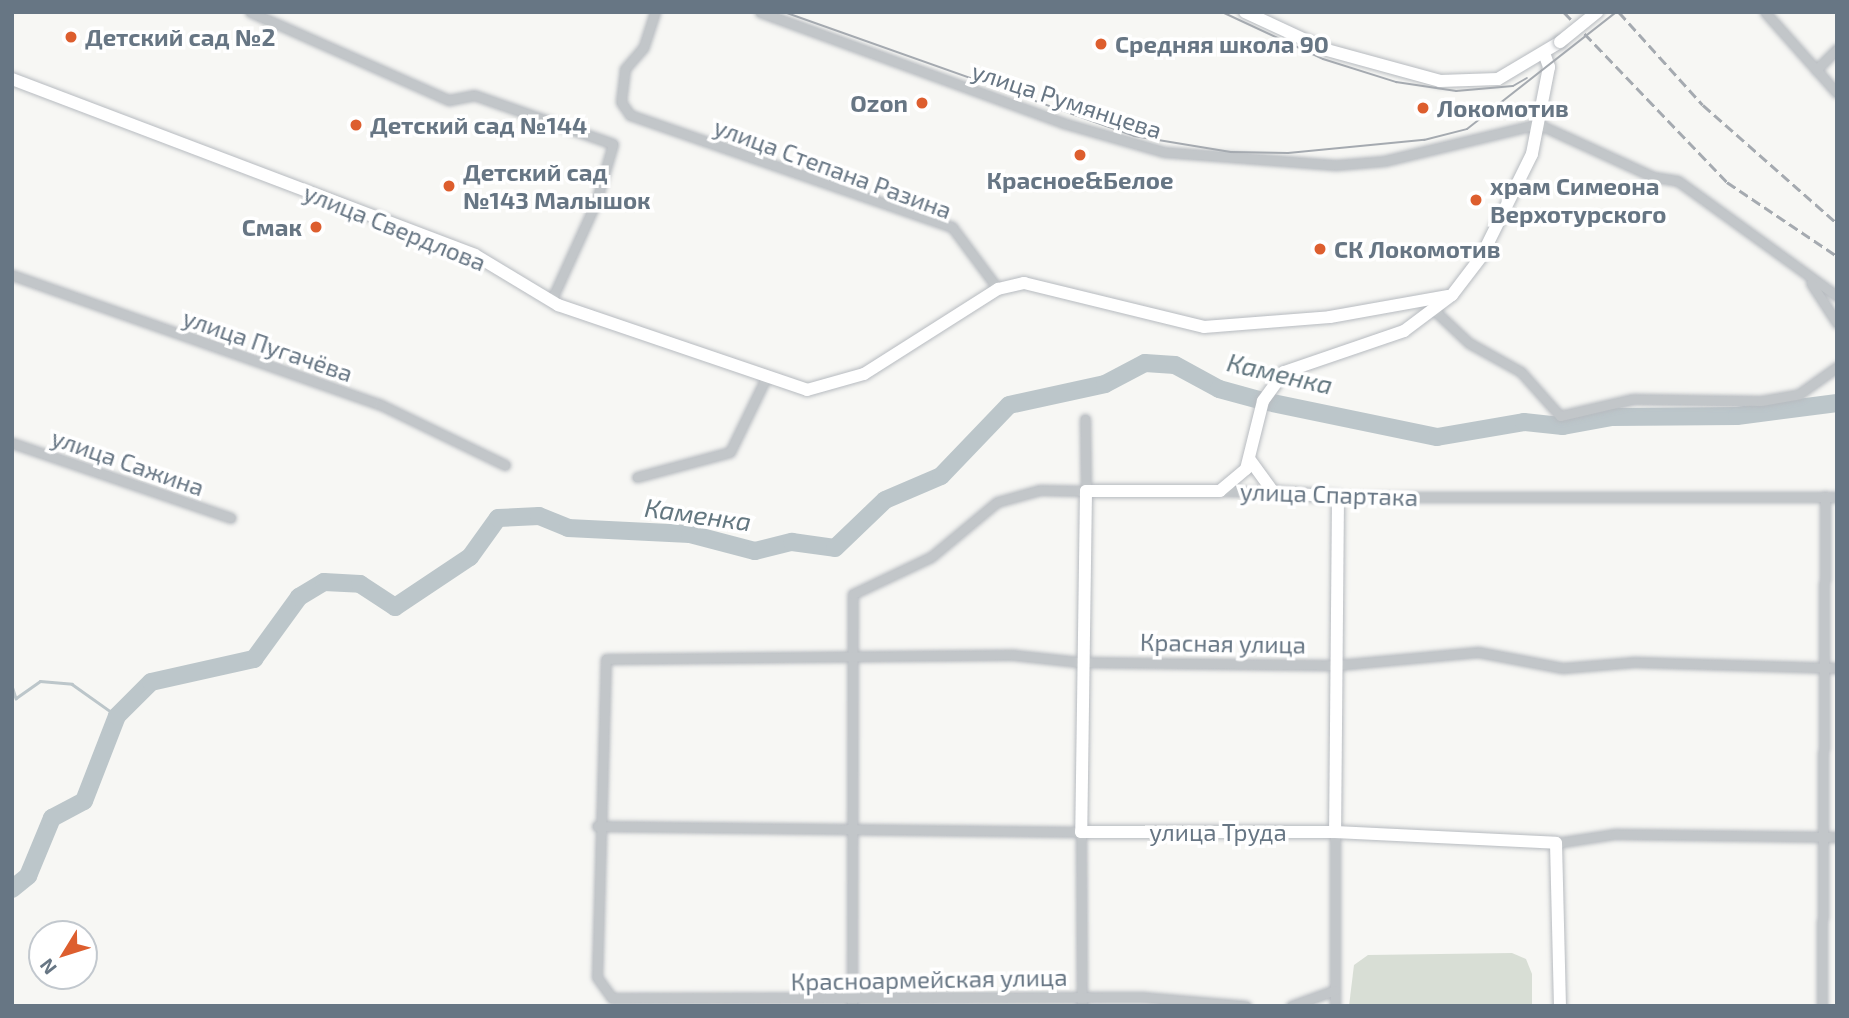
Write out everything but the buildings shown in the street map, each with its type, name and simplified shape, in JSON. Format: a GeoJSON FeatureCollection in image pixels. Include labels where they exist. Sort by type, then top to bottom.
{"type":"FeatureCollection","features":[{"type":"Feature","properties":{"kind":"street"},"geometry":{"type":"LineString","coordinates":[[250,12],[449,100],[474,95],[612,144],[596,202],[551,301]]}},
{"type":"Feature","properties":{"kind":"street","name":"улица Степана Разина"},"geometry":{"type":"LineString","coordinates":[[655,12],[643,48],[625,69],[621,102],[630,115],[952,227],[998,289]]}},
{"type":"Feature","properties":{"kind":"street","name":"улица Румянцева"},"geometry":{"type":"LineString","coordinates":[[760,12],[1063,123],[1164,152],[1336,165],[1384,161],[1538,124]]}},
{"type":"Feature","properties":{"kind":"street"},"geometry":{"type":"LineString","coordinates":[[1245,12],[1327,50],[1440,81],[1498,79],[1544,53],[1597,12]]}},
{"type":"Feature","properties":{"kind":"street"},"geometry":{"type":"LineString","coordinates":[[1765,12],[1837,93]]}},
{"type":"Feature","properties":{"kind":"street"},"geometry":{"type":"LineString","coordinates":[[1816,70],[1837,49]]}},
{"type":"Feature","properties":{"kind":"street"},"geometry":{"type":"LineString","coordinates":[[1220,491],[1250,460],[1258,418],[1272,385],[1301,364],[1404,331],[1435,311],[1452,295],[1481,257],[1511,200],[1538,124],[1549,67],[1544,53]]}},
{"type":"Feature","properties":{"kind":"street","name":"улица Свердлова"},"geometry":{"type":"LineString","coordinates":[[12,79],[475,255],[551,301],[765,380],[807,390],[834,386],[998,289]]}},
{"type":"Feature","properties":{"kind":"street"},"geometry":{"type":"LineString","coordinates":[[1538,124],[1654,177],[1678,181],[1811,281],[1837,296]]}},
{"type":"Feature","properties":{"kind":"street","name":"улица Пугачёва"},"geometry":{"type":"LineString","coordinates":[[12,275],[379,404],[505,465]]}},
{"type":"Feature","properties":{"kind":"street"},"geometry":{"type":"LineString","coordinates":[[1811,281],[1837,323]]}},
{"type":"Feature","properties":{"kind":"street"},"geometry":{"type":"LineString","coordinates":[[998,289],[1024,283],[1049,287],[1204,327],[1330,317],[1452,295]]}},
{"type":"Feature","properties":{"kind":"street"},"geometry":{"type":"LineString","coordinates":[[1435,311],[1469,343],[1521,372],[1560,416],[1633,399],[1761,401],[1799,394],[1837,367]]}},
{"type":"Feature","properties":{"kind":"street"},"geometry":{"type":"LineString","coordinates":[[638,478],[730,452],[765,380]]}},
{"type":"Feature","properties":{"kind":"street"},"geometry":{"type":"LineString","coordinates":[[1082,1001],[1079,662],[1086,491],[1085,419]]}},
{"type":"Feature","properties":{"kind":"street","name":"улица Сажина"},"geometry":{"type":"LineString","coordinates":[[12,443],[231,518]]}},
{"type":"Feature","properties":{"kind":"street"},"geometry":{"type":"LineString","coordinates":[[1250,460],[1273,492]]}},
{"type":"Feature","properties":{"kind":"street","name":"улица Спартака"},"geometry":{"type":"LineString","coordinates":[[852,659],[853,594],[931,557],[997,502],[1040,490],[1273,492],[1338,497],[1837,497]]}},
{"type":"Feature","properties":{"kind":"street"},"geometry":{"type":"LineString","coordinates":[[1822,1006],[1821,688],[1833,668],[1825,496]]}},
{"type":"Feature","properties":{"kind":"street"},"geometry":{"type":"LineString","coordinates":[[1335,1006],[1338,497]]}},
{"type":"Feature","properties":{"kind":"street","name":"Красная улица"},"geometry":{"type":"LineString","coordinates":[[597,826],[606,659],[852,659],[1014,655],[1079,662],[1338,665],[1478,652],[1563,668],[1634,662],[1833,668]]}},
{"type":"Feature","properties":{"kind":"street"},"geometry":{"type":"LineString","coordinates":[[852,659],[852,1003]]}},
{"type":"Feature","properties":{"kind":"street","name":"улица Труда"},"geometry":{"type":"LineString","coordinates":[[597,826],[850,825],[1081,832],[1335,832],[1556,844],[1615,834],[1837,837]]}},
{"type":"Feature","properties":{"kind":"street","name":"Красноармейская улица"},"geometry":{"type":"LineString","coordinates":[[597,826],[597,977],[612,998],[852,1003],[1082,1001],[1246,1006]]}},
{"type":"Feature","properties":{"kind":"street"},"geometry":{"type":"LineString","coordinates":[[1556,844],[1560,1006]]}},
{"type":"Feature","properties":{"kind":"street"},"geometry":{"type":"LineString","coordinates":[[1291,1006],[1335,990]]}},
{"type":"Feature","properties":{"kind":"shaded area"},"geometry":{"type":"Polygon","coordinates":[[[1512,953],[1526,959],[1532,974],[1532,1006],[1349,1006],[1354,965],[1368,955],[1512,953]]]}},
{"type":"Feature","properties":{"kind":"waterway","name":"Каменка"},"geometry":{"type":"LineString","coordinates":[[12,889],[28,876],[52,818],[84,801],[117,716],[151,682],[254,659],[299,597],[324,582],[360,584],[395,607],[470,557],[498,518],[539,516],[568,528],[690,534],[755,551],[792,542],[835,548],[885,500],[941,476],[1009,405],[1105,384],[1145,363],[1175,365],[1219,389],[1263,401],[1437,437],[1524,422],[1563,426],[1612,417],[1737,416],[1837,403]]}},
{"type":"Feature","properties":{"kind":"waterway"},"geometry":{"type":"LineString","coordinates":[[12,686],[16,698],[40,681],[72,684],[117,716]]}},
{"type":"Feature","properties":{"kind":"tram line"},"geometry":{"type":"LineString","coordinates":[[784,12],[1134,136],[1231,152],[1288,153],[1424,140],[1467,129],[1616,12]]}},
{"type":"Feature","properties":{"kind":"tram line"},"geometry":{"type":"LineString","coordinates":[[1222,12],[1323,59],[1396,82],[1456,91],[1513,86],[1527,78]]}},
{"type":"Feature","properties":{"kind":"railway"},"geometry":{"type":"LineString","coordinates":[[1564,12],[1727,182],[1837,256]]}},
{"type":"Feature","properties":{"kind":"railway"},"geometry":{"type":"LineString","coordinates":[[1619,12],[1703,105],[1837,223]]}},
{"type":"Feature","properties":{"kind":"place","name":"Детский сад №2"},"geometry":{"type":"Point","coordinates":[71,37]}},
{"type":"Feature","properties":{"kind":"place","name":"Средняя школа 90"},"geometry":{"type":"Point","coordinates":[1101,44]}},
{"type":"Feature","properties":{"kind":"place","name":"Ozon"},"geometry":{"type":"Point","coordinates":[922,103]}},
{"type":"Feature","properties":{"kind":"place","name":"Локомотив"},"geometry":{"type":"Point","coordinates":[1423,108]}},
{"type":"Feature","properties":{"kind":"place","name":"Детский сад №144"},"geometry":{"type":"Point","coordinates":[356,125]}},
{"type":"Feature","properties":{"kind":"place","name":"Красное&Белое"},"geometry":{"type":"Point","coordinates":[1080,155]}},
{"type":"Feature","properties":{"kind":"place","name":"Детский сад №143 Малышок"},"geometry":{"type":"Point","coordinates":[449,186]}},
{"type":"Feature","properties":{"kind":"place","name":"храм Симеона Верхотурского"},"geometry":{"type":"Point","coordinates":[1476,200]}},
{"type":"Feature","properties":{"kind":"place","name":"Смак"},"geometry":{"type":"Point","coordinates":[316,227]}},
{"type":"Feature","properties":{"kind":"place","name":"СК Локомотив"},"geometry":{"type":"Point","coordinates":[1320,249]}}]}
